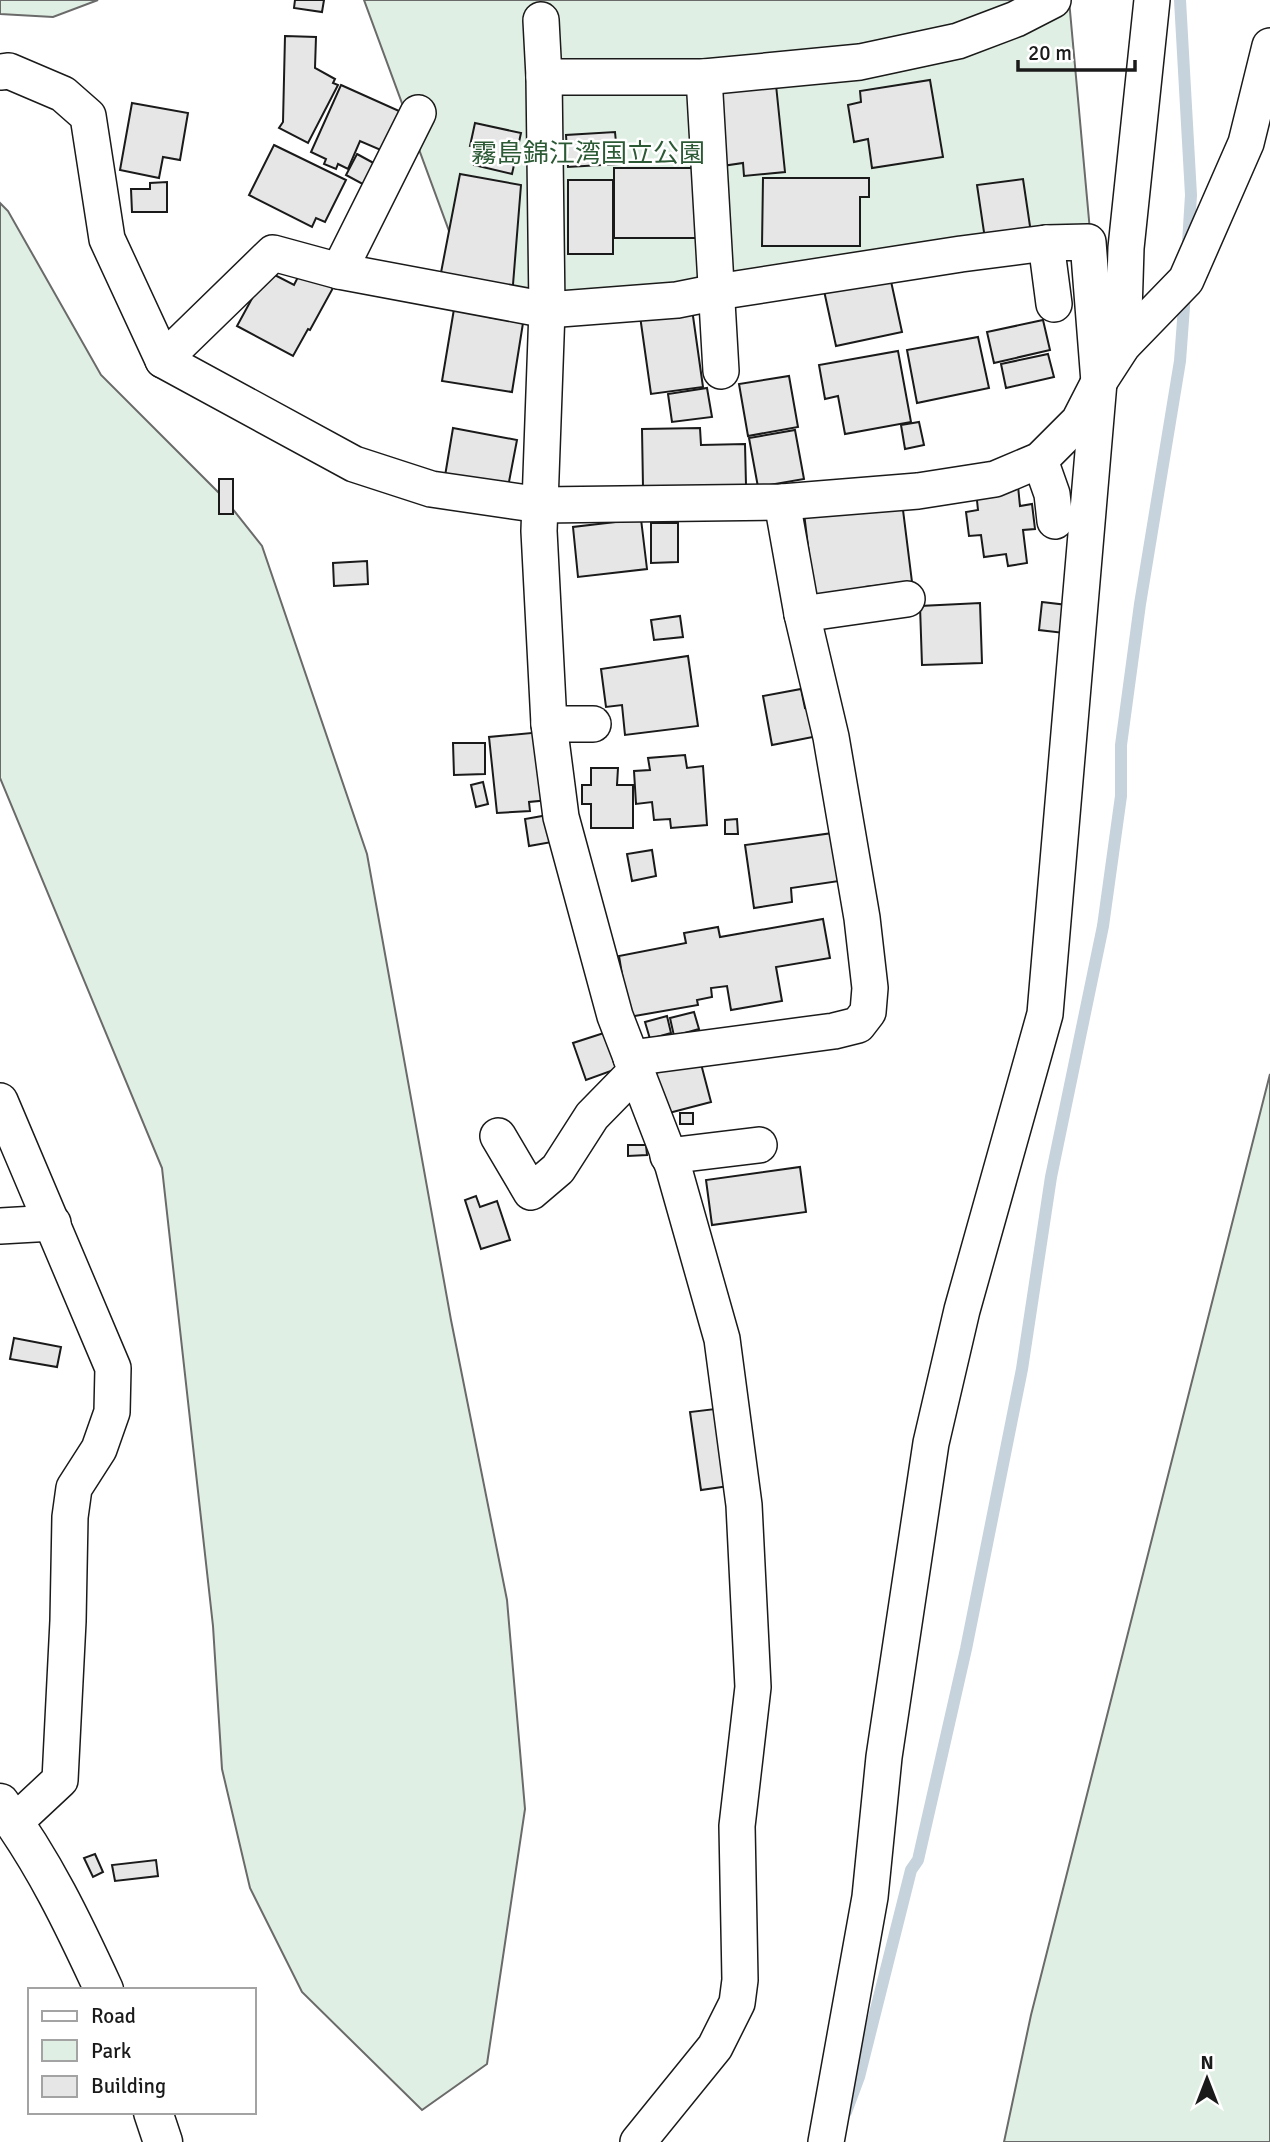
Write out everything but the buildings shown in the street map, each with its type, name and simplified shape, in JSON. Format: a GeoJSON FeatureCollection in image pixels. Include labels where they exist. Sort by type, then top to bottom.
{"type":"FeatureCollection","features":[{"type":"Feature","properties":{"kind":"main road"},"geometry":{"type":"LineString","coordinates":[[7,1813],[67,1912],[103,1988]]}},
{"type":"Feature","properties":{"kind":"main road"},"geometry":{"type":"LineString","coordinates":[[154,2114],[163,2142]]}},
{"type":"Feature","properties":{"kind":"street"},"geometry":{"type":"LineString","coordinates":[[544,77],[704,77],[860,62],[958,41],[1016,19],[1053,0]]}},
{"type":"Feature","properties":{"kind":"street"},"geometry":{"type":"LineString","coordinates":[[1123,345],[1126,248],[1152,0]]}},
{"type":"Feature","properties":{"kind":"street"},"geometry":{"type":"LineString","coordinates":[[541,20],[547,310],[539,530],[549,724],[561,817],[615,1016],[673,1166],[722,1339],[744,1506],[753,1687],[737,1826],[740,1980],[737,2003],[715,2047],[638,2142]]}},
{"type":"Feature","properties":{"kind":"street"},"geometry":{"type":"LineString","coordinates":[[0,72],[9,71],[63,94],[88,116],[107,239],[163,360],[354,464],[430,489],[541,505],[782,502],[918,491],[995,479],[1040,460],[1079,421],[1123,345],[1186,280],[1246,143],[1270,46]]}},
{"type":"Feature","properties":{"kind":"street"},"geometry":{"type":"LineString","coordinates":[[704,77],[721,371]]}},
{"type":"Feature","properties":{"kind":"street"},"geometry":{"type":"LineString","coordinates":[[339,271],[418,113]]}},
{"type":"Feature","properties":{"kind":"street"},"geometry":{"type":"LineString","coordinates":[[163,360],[273,253],[339,271],[547,310],[677,300],[935,257],[1046,243],[1088,242],[1100,382],[1045,1014],[962,1310],[931,1443],[884,1757],[870,1897],[826,2142]]}},
{"type":"Feature","properties":{"kind":"street"},"geometry":{"type":"LineString","coordinates":[[1046,243],[1054,304]]}},
{"type":"Feature","properties":{"kind":"street"},"geometry":{"type":"LineString","coordinates":[[1040,460],[1052,495],[1055,521]]}},
{"type":"Feature","properties":{"kind":"street"},"geometry":{"type":"LineString","coordinates":[[498,1136],[531,1192],[558,1169],[592,1116],[634,1065],[834,1031],[858,1025],[868,1012],[870,988],[863,918],[831,737],[802,614],[782,502]]}},
{"type":"Feature","properties":{"kind":"street"},"geometry":{"type":"LineString","coordinates":[[802,614],[907,599]]}},
{"type":"Feature","properties":{"kind":"street"},"geometry":{"type":"LineString","coordinates":[[549,724],[593,724]]}},
{"type":"Feature","properties":{"kind":"street"},"geometry":{"type":"LineString","coordinates":[[0,1101],[113,1368],[112,1412],[99,1448],[74,1488],[70,1517],[60,1780],[7,1813]]}},
{"type":"Feature","properties":{"kind":"street"},"geometry":{"type":"LineString","coordinates":[[667,1156],[759,1145]]}},
{"type":"Feature","properties":{"kind":"street"},"geometry":{"type":"LineString","coordinates":[[0,1226],[53,1223]]}},
{"type":"Feature","properties":{"kind":"green space"},"geometry":{"type":"Polygon","coordinates":[[[0,0],[98,0],[53,17],[0,14],[0,0]]]}},
{"type":"Feature","properties":{"kind":"green space","name":"霧島錦江湾国立公園"},"geometry":{"type":"Polygon","coordinates":[[[364,0],[1069,0],[1090,231],[484,326],[364,0]]]}},
{"type":"Feature","properties":{"kind":"green space"},"geometry":{"type":"Polygon","coordinates":[[[0,203],[8,211],[101,375],[224,498],[262,546],[367,854],[451,1320],[507,1600],[525,1809],[487,2064],[422,2110],[302,1992],[250,1888],[222,1769],[213,1626],[162,1168],[0,778],[0,203]]]}},
{"type":"Feature","properties":{"kind":"green space"},"geometry":{"type":"Polygon","coordinates":[[[1270,1074],[1270,2142],[1004,2142],[1031,2015],[1270,1074]]]}},
{"type":"Feature","properties":{"kind":"waterway"},"geometry":{"type":"LineString","coordinates":[[1180,0],[1191,195],[1188,243]]}},
{"type":"Feature","properties":{"kind":"waterway"},"geometry":{"type":"LineString","coordinates":[[846,2112],[859,2077],[911,1870],[918,1860],[966,1649],[1022,1369],[1051,1177],[1103,926],[1121,796],[1121,745],[1140,604],[1180,361],[1185,293]]}}]}
